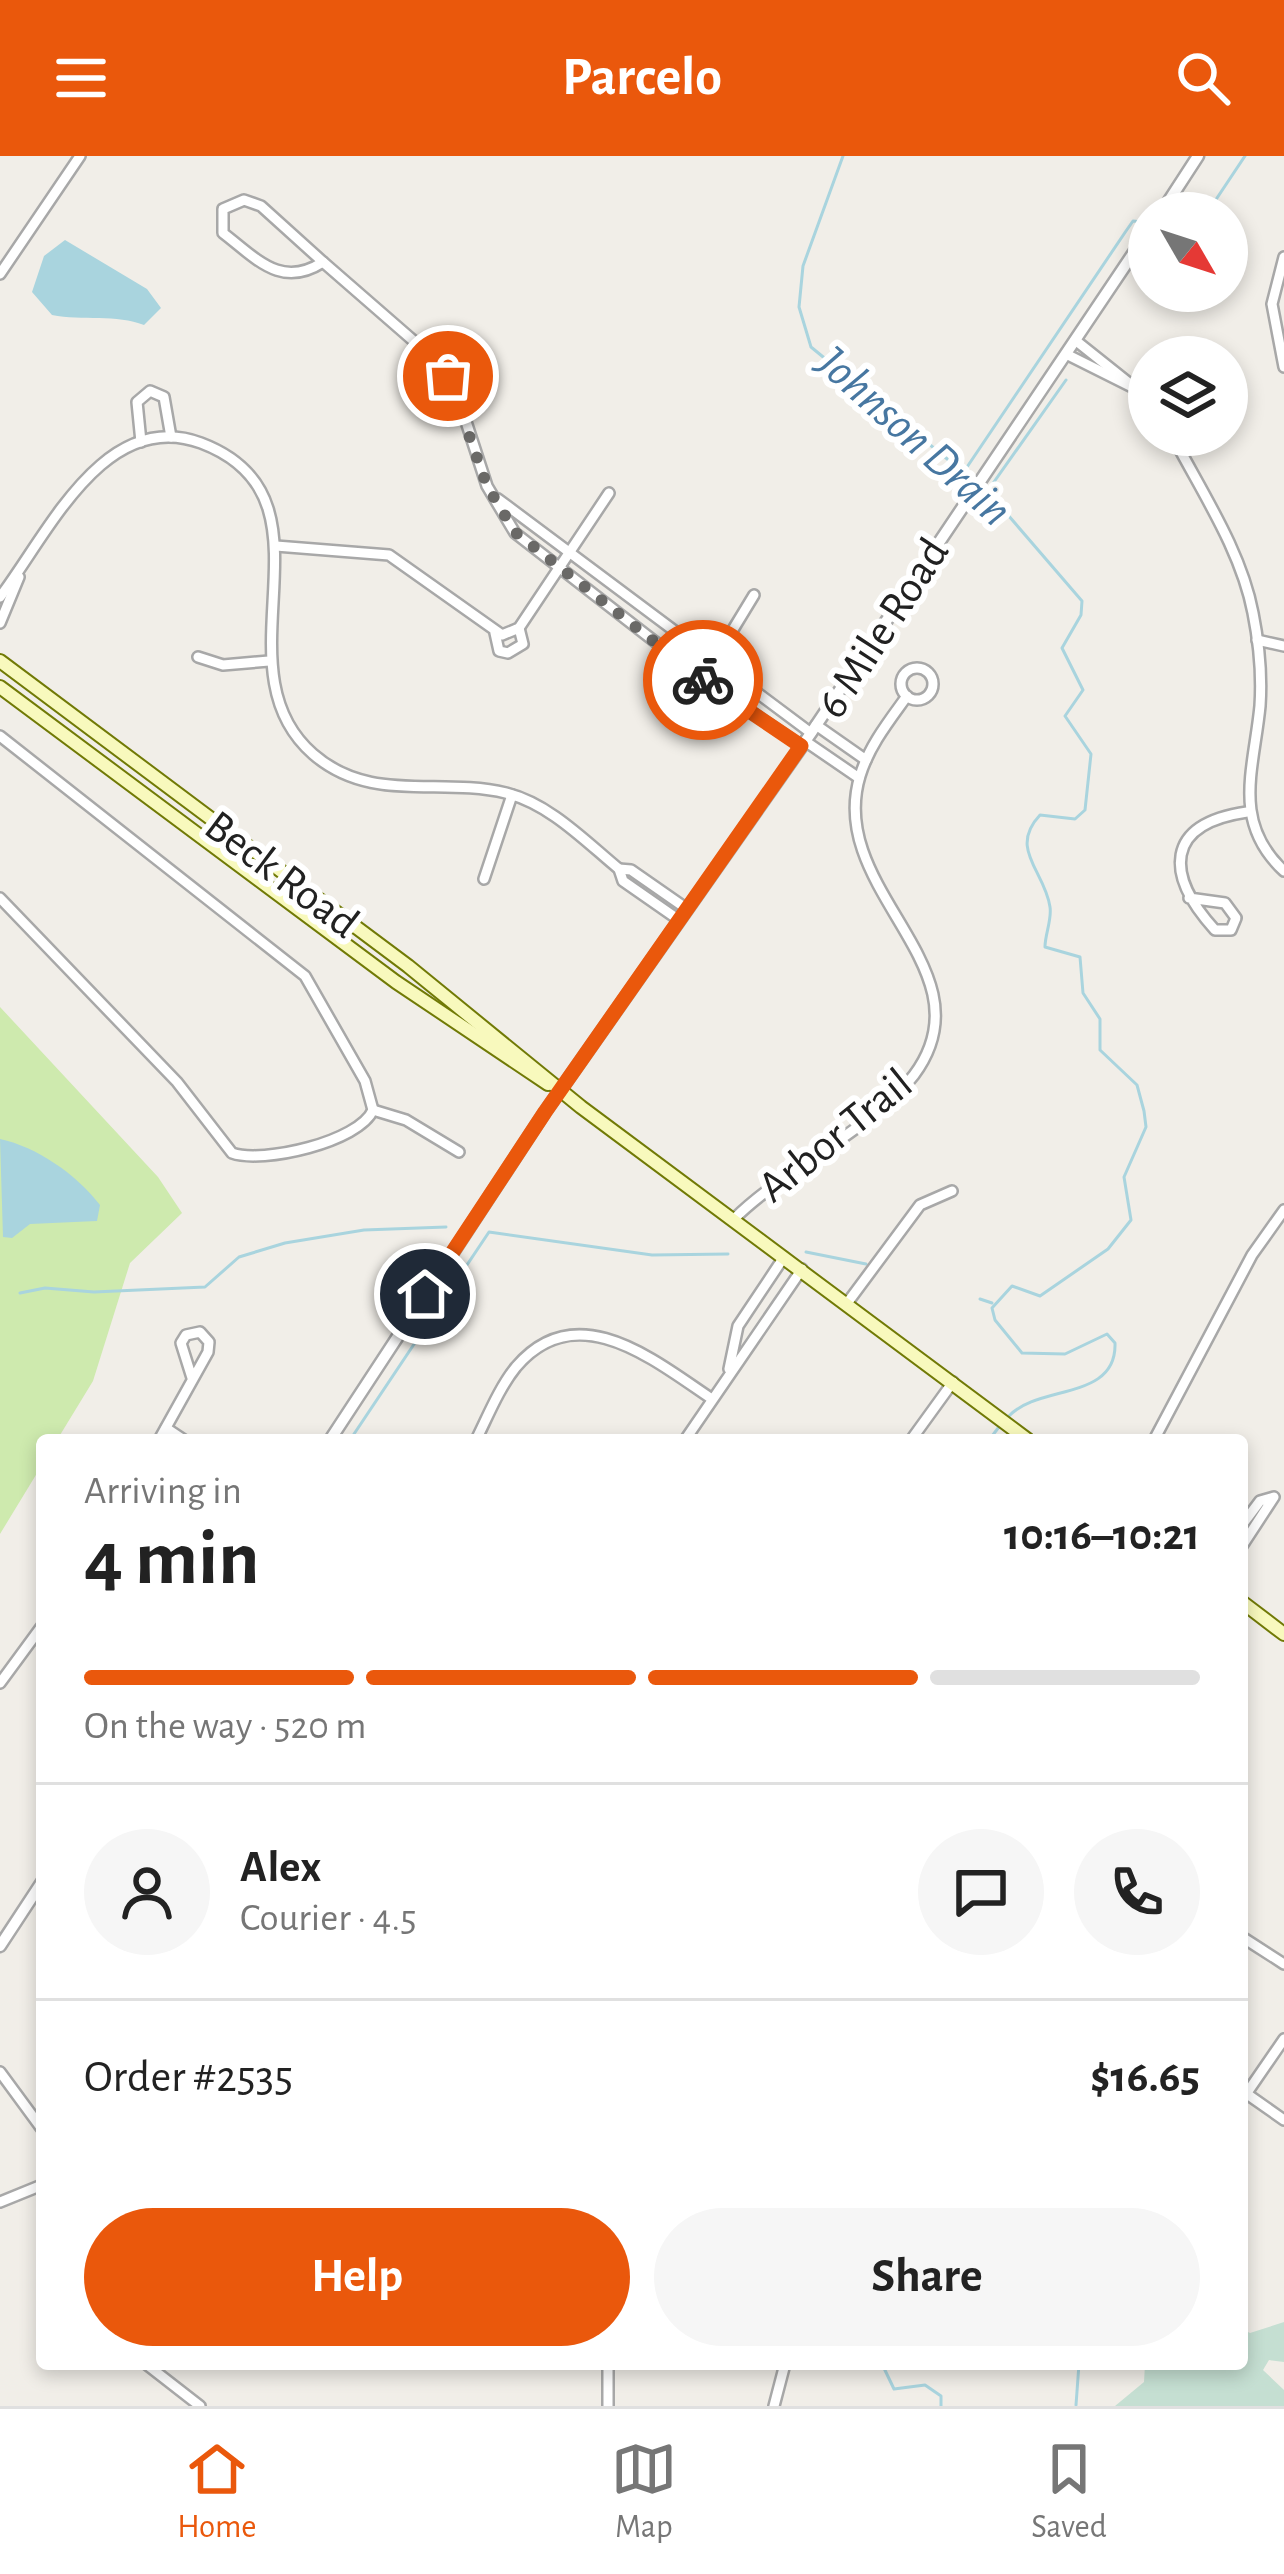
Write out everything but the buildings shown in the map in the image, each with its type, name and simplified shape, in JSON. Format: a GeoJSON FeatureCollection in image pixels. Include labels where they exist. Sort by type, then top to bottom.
{"type":"FeatureCollection","features":[{"type":"Feature","properties":{"kind":"main road","name":"Beck Road"},"geometry":{"type":"LineString","coordinates":[[0,662],[408,966],[561,1091],[1020,1434]]}},
{"type":"Feature","properties":{"kind":"main road","name":"Beck Road"},"geometry":{"type":"LineString","coordinates":[[0,687],[396,982],[517,1067],[561,1091]]}},
{"type":"Feature","properties":{"kind":"main road"},"geometry":{"type":"LineString","coordinates":[[1248,1607],[1284,1634]]}},
{"type":"Feature","properties":{"kind":"street"},"geometry":{"type":"LineString","coordinates":[[0,274],[80,156]]}},
{"type":"Feature","properties":{"kind":"street"},"geometry":{"type":"LineString","coordinates":[[1173,192],[1194,157]]}},
{"type":"Feature","properties":{"kind":"street"},"geometry":{"type":"LineString","coordinates":[[323,262],[292,277],[276,274],[223,233],[224,209],[244,200],[261,206],[439,363],[457,394],[487,486],[515,532],[703,680],[808,736],[866,760]]}},
{"type":"Feature","properties":{"kind":"street"},"geometry":{"type":"LineString","coordinates":[[1284,257],[1272,304],[1284,367]]}},
{"type":"Feature","properties":{"kind":"street","name":"6 Mile Road"},"geometry":{"type":"LineString","coordinates":[[334,1434],[561,1091],[808,736],[1128,261]]}},
{"type":"Feature","properties":{"kind":"street"},"geometry":{"type":"LineString","coordinates":[[1075,340],[1128,381]]}},
{"type":"Feature","properties":{"kind":"street"},"geometry":{"type":"LineString","coordinates":[[1066,354],[1105,378],[1128,385]]}},
{"type":"Feature","properties":{"kind":"street"},"geometry":{"type":"LineString","coordinates":[[141,442],[136,402],[150,391],[164,397],[171,436]]}},
{"type":"Feature","properties":{"kind":"street"},"geometry":{"type":"LineString","coordinates":[[0,597],[97,466],[141,442],[171,436],[227,455],[259,483],[276,546],[269,661],[279,709],[309,752],[345,775],[388,788],[484,789],[512,795],[550,813],[619,869],[623,880],[679,920]]}},
{"type":"Feature","properties":{"kind":"street"},"geometry":{"type":"LineString","coordinates":[[1183,456],[1239,565],[1257,640],[1260,706],[1247,812],[1262,848],[1284,871]]}},
{"type":"Feature","properties":{"kind":"street"},"geometry":{"type":"LineString","coordinates":[[487,486],[514,514],[859,778]]}},
{"type":"Feature","properties":{"kind":"street"},"geometry":{"type":"LineString","coordinates":[[495,633],[519,628],[609,493]]}},
{"type":"Feature","properties":{"kind":"street"},"geometry":{"type":"LineString","coordinates":[[276,546],[388,554],[495,633],[499,651],[508,653],[523,644],[519,628]]}},
{"type":"Feature","properties":{"kind":"street"},"geometry":{"type":"LineString","coordinates":[[0,623],[20,572]]}},
{"type":"Feature","properties":{"kind":"street"},"geometry":{"type":"LineString","coordinates":[[703,680],[754,595]]}},
{"type":"Feature","properties":{"kind":"street"},"geometry":{"type":"LineString","coordinates":[[1257,640],[1284,646]]}},
{"type":"Feature","properties":{"kind":"street"},"geometry":{"type":"LineString","coordinates":[[198,658],[223,665],[269,661]]}},
{"type":"Feature","properties":{"kind":"street","name":"Arbor Trail"},"geometry":{"type":"LineString","coordinates":[[734,1219],[764,1190],[905,1085],[933,1033],[935,1002],[928,972],[866,866],[857,825],[859,778],[907,696]]}},
{"type":"Feature","properties":{"kind":"street"},"geometry":{"type":"LineString","coordinates":[[0,736],[305,976],[365,1081],[373,1111]]}},
{"type":"Feature","properties":{"kind":"street"},"geometry":{"type":"LineString","coordinates":[[484,879],[512,795]]}},
{"type":"Feature","properties":{"kind":"street"},"geometry":{"type":"LineString","coordinates":[[1189,898],[1225,903],[1236,918],[1232,930],[1215,930],[1189,898],[1178,875],[1190,836],[1214,817],[1247,812]]}},
{"type":"Feature","properties":{"kind":"street"},"geometry":{"type":"LineString","coordinates":[[619,869],[631,870],[687,909]]}},
{"type":"Feature","properties":{"kind":"street"},"geometry":{"type":"LineString","coordinates":[[0,898],[177,1082],[232,1153],[265,1158],[345,1135],[362,1126],[373,1111]]}},
{"type":"Feature","properties":{"kind":"street"},"geometry":{"type":"LineString","coordinates":[[373,1111],[406,1120],[459,1152]]}},
{"type":"Feature","properties":{"kind":"street"},"geometry":{"type":"LineString","coordinates":[[848,1302],[920,1205],[952,1191]]}},
{"type":"Feature","properties":{"kind":"street"},"geometry":{"type":"LineString","coordinates":[[1157,1434],[1252,1255],[1284,1210]]}},
{"type":"Feature","properties":{"kind":"street"},"geometry":{"type":"LineString","coordinates":[[728,1373],[738,1326],[784,1257]]}},
{"type":"Feature","properties":{"kind":"street"},"geometry":{"type":"LineString","coordinates":[[689,1434],[802,1269]]}},
{"type":"Feature","properties":{"kind":"street"},"geometry":{"type":"LineString","coordinates":[[163,1434],[209,1348],[200,1332],[186,1335],[181,1343],[192,1378]]}},
{"type":"Feature","properties":{"kind":"street"},"geometry":{"type":"LineString","coordinates":[[479,1434],[521,1362],[552,1341],[578,1335],[628,1343],[712,1399]]}},
{"type":"Feature","properties":{"kind":"street"},"geometry":{"type":"LineString","coordinates":[[915,1434],[953,1382]]}},
{"type":"Feature","properties":{"kind":"street"},"geometry":{"type":"LineString","coordinates":[[166,1428],[175,1434]]}},
{"type":"Feature","properties":{"kind":"street"},"geometry":{"type":"LineString","coordinates":[[1248,1537],[1284,1486]]}},
{"type":"Feature","properties":{"kind":"street"},"geometry":{"type":"LineString","coordinates":[[1248,1517],[1260,1501],[1274,1497]]}},
{"type":"Feature","properties":{"kind":"street"},"geometry":{"type":"LineString","coordinates":[[0,1683],[36,1635]]}},
{"type":"Feature","properties":{"kind":"street"},"geometry":{"type":"LineString","coordinates":[[0,1946],[36,1891]]}},
{"type":"Feature","properties":{"kind":"street"},"geometry":{"type":"LineString","coordinates":[[1248,1941],[1284,1964]]}},
{"type":"Feature","properties":{"kind":"street"},"geometry":{"type":"LineString","coordinates":[[1248,2093],[1284,2039]]}},
{"type":"Feature","properties":{"kind":"street"},"geometry":{"type":"LineString","coordinates":[[0,2072],[36,2121]]}},
{"type":"Feature","properties":{"kind":"street"},"geometry":{"type":"LineString","coordinates":[[1248,2099],[1284,2120]]}},
{"type":"Feature","properties":{"kind":"street"},"geometry":{"type":"LineString","coordinates":[[0,2201],[36,2187]]}},
{"type":"Feature","properties":{"kind":"street"},"geometry":{"type":"LineString","coordinates":[[154,2370],[200,2406]]}},
{"type":"Feature","properties":{"kind":"street"},"geometry":{"type":"LineString","coordinates":[[608,2370],[608,2406]]}},
{"type":"Feature","properties":{"kind":"street"},"geometry":{"type":"LineString","coordinates":[[774,2406],[783,2370]]}},
{"type":"Feature","properties":{"kind":"green space"},"geometry":{"type":"Polygon","coordinates":[[[0,1007],[158,1177],[182,1213],[130,1263],[93,1381],[61,1434],[36,1434],[36,1475],[0,1534],[0,1007]]]}},
{"type":"Feature","properties":{"kind":"green space"},"geometry":{"type":"Polygon","coordinates":[[[1284,2322],[1284,2362],[1269,2360],[1263,2370],[1284,2390],[1284,2406],[1115,2406],[1144,2382],[1145,2370],[1248,2370],[1250,2333],[1284,2322]]]}},
{"type":"Feature","properties":{"kind":"water"},"geometry":{"type":"Polygon","coordinates":[[[65,240],[147,289],[161,308],[144,325],[52,315],[32,292],[44,256],[65,240]]]}},
{"type":"Feature","properties":{"kind":"water"},"geometry":{"type":"Polygon","coordinates":[[[0,1139],[42,1155],[68,1173],[100,1205],[97,1221],[30,1224],[12,1238],[3,1237],[0,1139]]]}},
{"type":"Feature","properties":{"kind":"waterway","name":"Johnson Drain"},"geometry":{"type":"LineString","coordinates":[[843,156],[803,266],[799,307],[811,347],[974,481]]}},
{"type":"Feature","properties":{"kind":"waterway"},"geometry":{"type":"LineString","coordinates":[[1221,192],[1245,156]]}},
{"type":"Feature","properties":{"kind":"waterway"},"geometry":{"type":"LineString","coordinates":[[963,473],[1128,228]]}},
{"type":"Feature","properties":{"kind":"waterway"},"geometry":{"type":"LineString","coordinates":[[989,489],[1066,380]]}},
{"type":"Feature","properties":{"kind":"waterway","name":"Johnson Drain"},"geometry":{"type":"LineString","coordinates":[[983,486],[1082,601],[1081,615],[1062,648],[1083,690],[1065,716],[1091,754],[1085,810],[1075,819],[1040,815],[1031,827],[1028,850],[1050,907],[1045,947],[1080,957],[1083,993],[1100,1019],[1100,1050],[1137,1085],[1146,1127],[1124,1177],[1131,1220],[1108,1249],[1040,1296],[1012,1286],[992,1308],[995,1320],[1022,1353],[1065,1354],[1107,1334],[1115,1343],[1112,1361],[1090,1383],[1038,1399],[1009,1416]]}},
{"type":"Feature","properties":{"kind":"waterway"},"geometry":{"type":"LineString","coordinates":[[20,1293],[45,1288],[94,1292],[205,1287],[239,1257],[285,1243],[364,1230],[446,1227]]}},
{"type":"Feature","properties":{"kind":"waterway"},"geometry":{"type":"LineString","coordinates":[[354,1434],[489,1232],[652,1255],[728,1254]]}},
{"type":"Feature","properties":{"kind":"waterway"},"geometry":{"type":"LineString","coordinates":[[806,1252],[866,1264]]}},
{"type":"Feature","properties":{"kind":"waterway"},"geometry":{"type":"LineString","coordinates":[[980,1299],[992,1303]]}},
{"type":"Feature","properties":{"kind":"waterway","name":"Johnson Drain"},"geometry":{"type":"LineString","coordinates":[[994,1434],[1002,1423]]}},
{"type":"Feature","properties":{"kind":"waterway","name":"Johnson Drain"},"geometry":{"type":"LineString","coordinates":[[885,2370],[894,2389],[925,2385],[941,2396],[941,2406]]}},
{"type":"Feature","properties":{"kind":"waterway"},"geometry":{"type":"LineString","coordinates":[[1076,2405],[1079,2370]]}},
{"type":"Feature","properties":{"kind":"way so far"},"geometry":{"type":"LineString","coordinates":[[448,376],[487,486],[515,532],[703,680]]}},
{"type":"Feature","properties":{"kind":"route"},"geometry":{"type":"LineString","coordinates":[[425,1294],[545,1112],[801,746],[703,680]]}}]}
